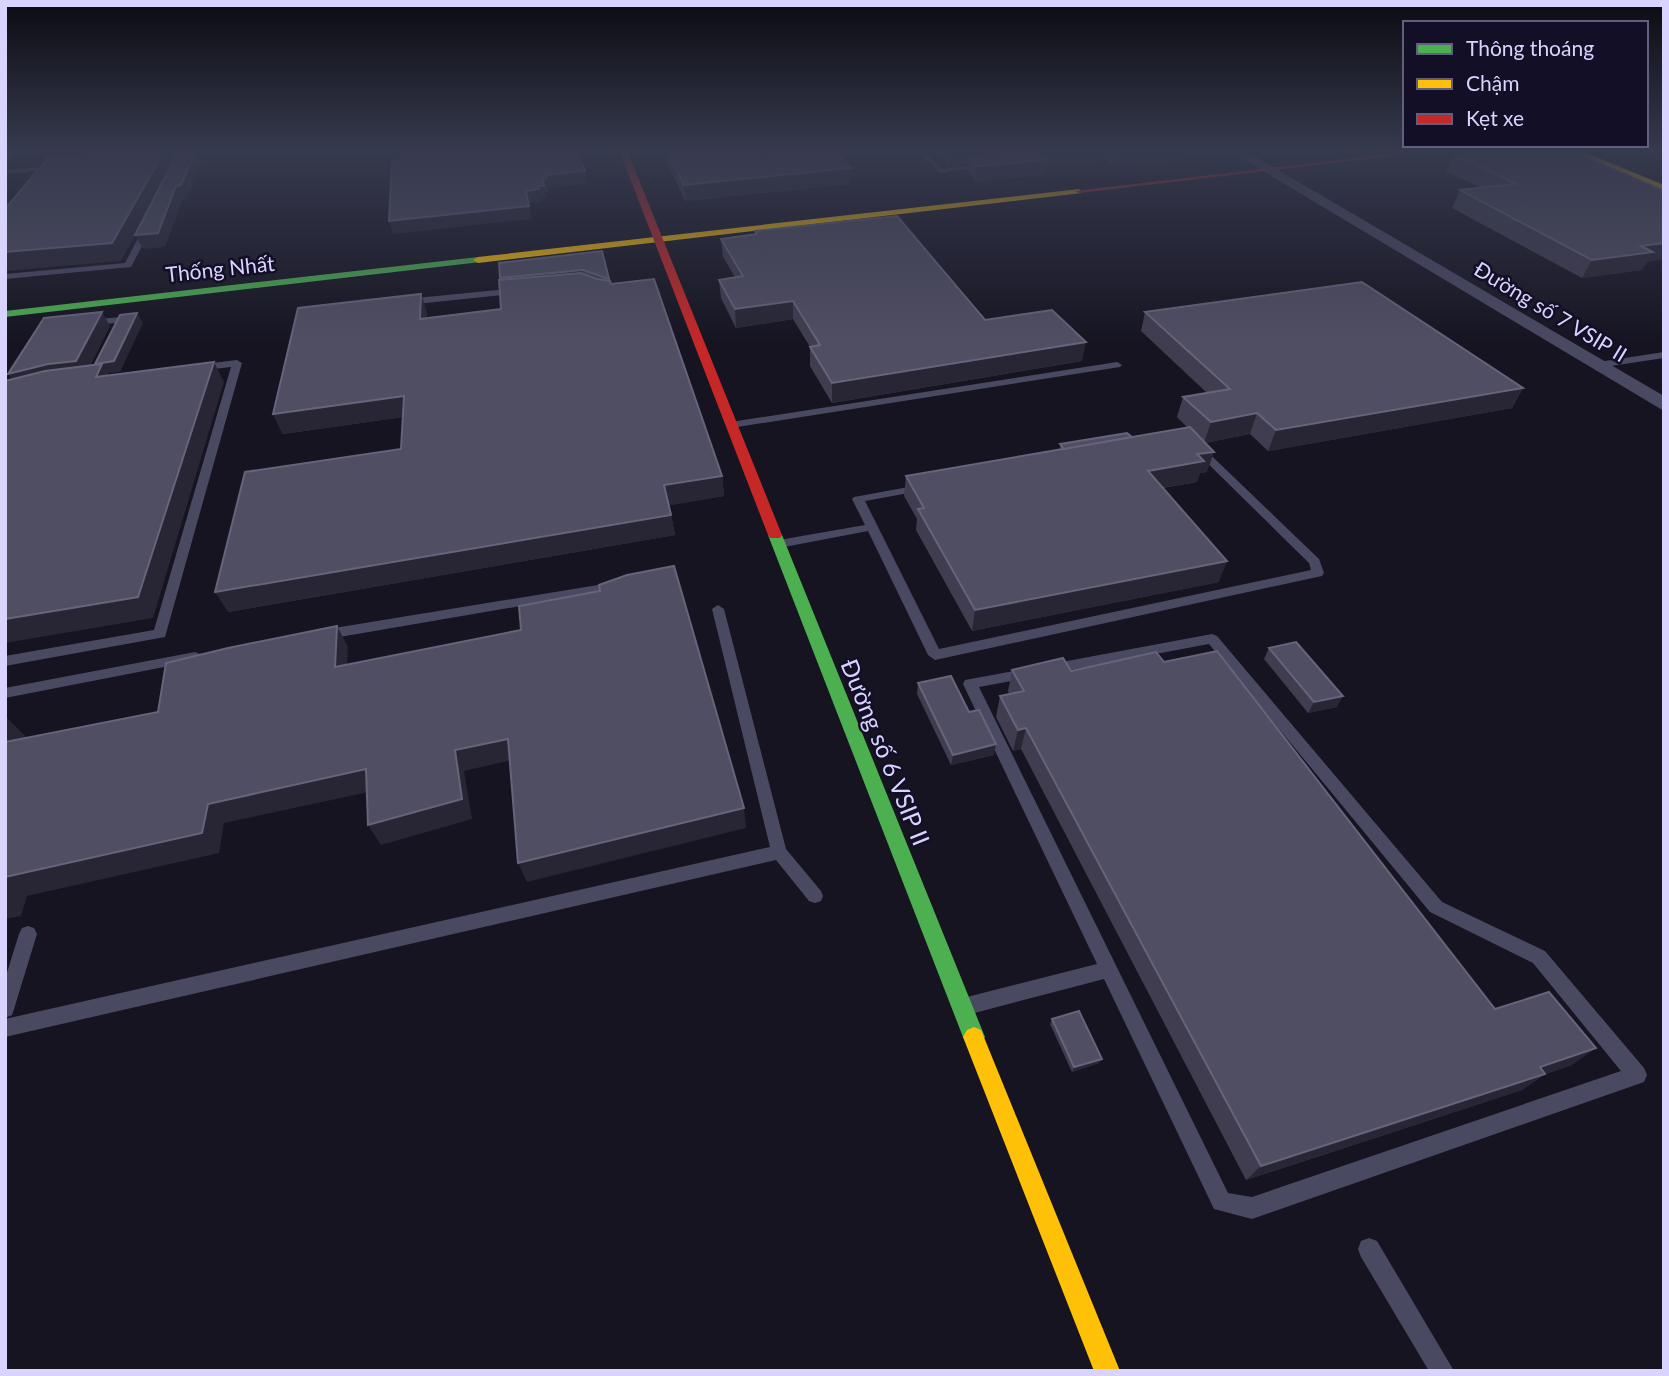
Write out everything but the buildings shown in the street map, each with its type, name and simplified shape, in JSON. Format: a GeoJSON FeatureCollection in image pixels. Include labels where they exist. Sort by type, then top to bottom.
{"type":"FeatureCollection","features":[{"type":"Feature","properties":{"kind":"street","name":"Đường số 6 VSIP II"},"geometry":{"type":"LineString","coordinates":[[648,214],[671,288],[732,425],[1107,1371]]}},
{"type":"Feature","properties":{"kind":"street","name":"Thống Nhất"},"geometry":{"type":"LineString","coordinates":[[5,314],[883,214]]}},
{"type":"Feature","properties":{"kind":"street","name":"Đường số 7 VSIP II"},"geometry":{"type":"LineString","coordinates":[[1343,214],[1664,405]]}},
{"type":"Feature","properties":{"kind":"lane"},"geometry":{"type":"LineString","coordinates":[[5,277],[128,265],[152,218]]}},
{"type":"Feature","properties":{"kind":"lane"},"geometry":{"type":"LineString","coordinates":[[392,303],[531,289]]}},
{"type":"Feature","properties":{"kind":"lane"},"geometry":{"type":"LineString","coordinates":[[80,324],[121,320],[115,331]]}},
{"type":"Feature","properties":{"kind":"lane"},"geometry":{"type":"LineString","coordinates":[[1598,365],[1664,355]]}},
{"type":"Feature","properties":{"kind":"lane"},"geometry":{"type":"LineString","coordinates":[[5,661],[160,634],[237,363],[184,369]]}},
{"type":"Feature","properties":{"kind":"lane"},"geometry":{"type":"LineString","coordinates":[[732,425],[1117,365]]}},
{"type":"Feature","properties":{"kind":"lane"},"geometry":{"type":"LineString","coordinates":[[1188,439],[1315,562],[1318,573],[935,654],[872,527],[858,499],[1188,439]]}},
{"type":"Feature","properties":{"kind":"lane"},"geometry":{"type":"LineString","coordinates":[[779,544],[872,527]]}},
{"type":"Feature","properties":{"kind":"lane"},"geometry":{"type":"LineString","coordinates":[[305,638],[632,584]]}},
{"type":"Feature","properties":{"kind":"lane"},"geometry":{"type":"LineString","coordinates":[[718,609],[779,852],[815,897]]}},
{"type":"Feature","properties":{"kind":"lane"},"geometry":{"type":"LineString","coordinates":[[1212,639],[1436,907],[1539,957],[1637,1075],[1252,1208],[1220,1202],[1108,970],[970,684],[1212,639]]}},
{"type":"Feature","properties":{"kind":"lane"},"geometry":{"type":"LineString","coordinates":[[5,693],[210,654]]}},
{"type":"Feature","properties":{"kind":"lane"},"geometry":{"type":"LineString","coordinates":[[5,1028],[779,852]]}},
{"type":"Feature","properties":{"kind":"lane"},"geometry":{"type":"LineString","coordinates":[[5,1009],[28,934]]}},
{"type":"Feature","properties":{"kind":"lane"},"geometry":{"type":"LineString","coordinates":[[963,1007],[1108,970]]}},
{"type":"Feature","properties":{"kind":"lane"},"geometry":{"type":"LineString","coordinates":[[1369,1249],[1442,1371]]}},
{"type":"Feature","properties":{"kind":"traffic: fast"},"geometry":{"type":"LineString","coordinates":[[5,314],[478,260]]}},
{"type":"Feature","properties":{"kind":"traffic: fast"},"geometry":{"type":"LineString","coordinates":[[775,535],[974,1037]]}},
{"type":"Feature","properties":{"kind":"traffic: slow"},"geometry":{"type":"LineString","coordinates":[[478,260],[877,214]]}},
{"type":"Feature","properties":{"kind":"traffic: slow"},"geometry":{"type":"LineString","coordinates":[[974,1037],[1107,1371]]}},
{"type":"Feature","properties":{"kind":"traffic: jam"},"geometry":{"type":"LineString","coordinates":[[648,214],[775,535]]}}]}
